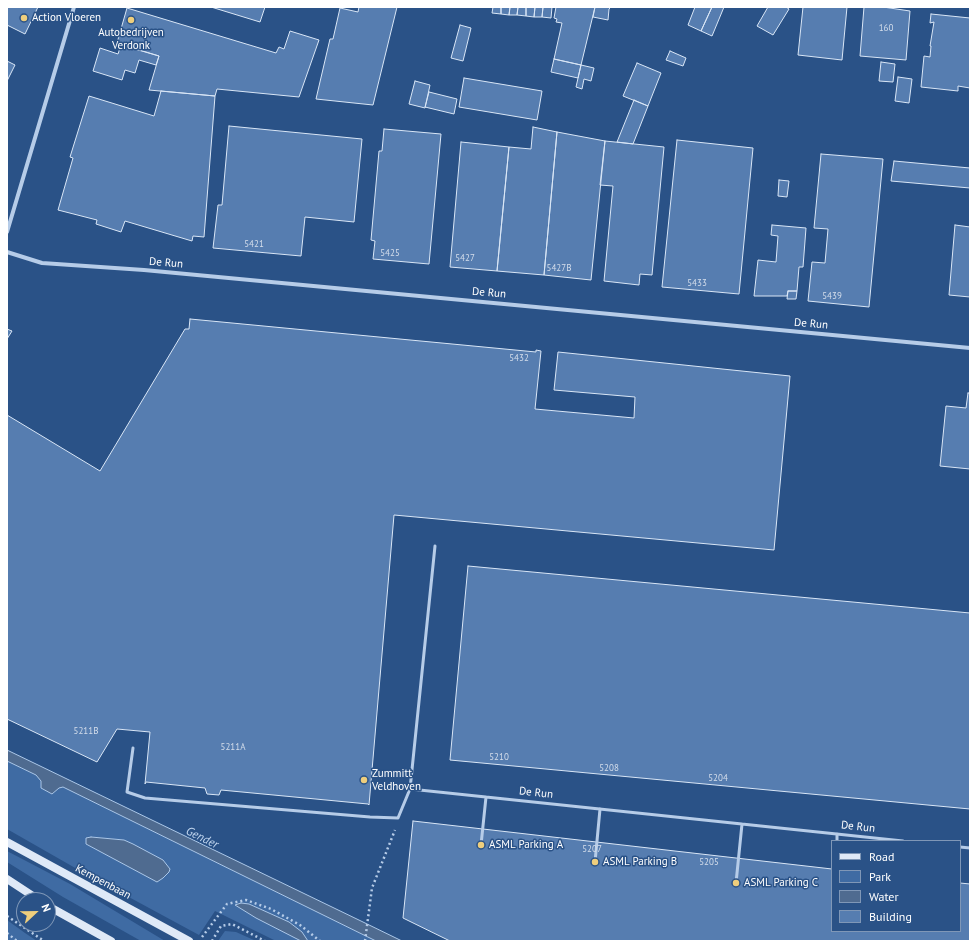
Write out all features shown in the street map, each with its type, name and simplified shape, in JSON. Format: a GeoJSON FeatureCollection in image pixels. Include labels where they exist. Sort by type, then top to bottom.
{"type":"FeatureCollection","features":[{"type":"Feature","properties":{"kind":"main road","name":"Kempenbaan"},"geometry":{"type":"LineString","coordinates":[[7,842],[189,941]]}},
{"type":"Feature","properties":{"kind":"main road"},"geometry":{"type":"LineString","coordinates":[[7,880],[26,892]]}},
{"type":"Feature","properties":{"kind":"main road"},"geometry":{"type":"LineString","coordinates":[[56,910],[111,941]]}},
{"type":"Feature","properties":{"kind":"street"},"geometry":{"type":"LineString","coordinates":[[7,232],[74,7]]}},
{"type":"Feature","properties":{"kind":"street","name":"De Run"},"geometry":{"type":"LineString","coordinates":[[7,252],[42,263],[144,270],[970,348]]}},
{"type":"Feature","properties":{"kind":"lane"},"geometry":{"type":"LineString","coordinates":[[133,748],[128,792],[145,798],[362,817],[398,818],[410,789],[435,546]]}},
{"type":"Feature","properties":{"kind":"lane","name":"De Run"},"geometry":{"type":"LineString","coordinates":[[410,789],[894,840]]}},
{"type":"Feature","properties":{"kind":"lane"},"geometry":{"type":"LineString","coordinates":[[481,845],[486,797]]}},
{"type":"Feature","properties":{"kind":"lane"},"geometry":{"type":"LineString","coordinates":[[595,862],[600,809]]}},
{"type":"Feature","properties":{"kind":"lane"},"geometry":{"type":"LineString","coordinates":[[736,883],[742,824]]}},
{"type":"Feature","properties":{"kind":"lane"},"geometry":{"type":"LineString","coordinates":[[837,834],[837,840]]}},
{"type":"Feature","properties":{"kind":"path"},"geometry":{"type":"LineString","coordinates":[[365,941],[367,916],[372,888],[398,818]]}},
{"type":"Feature","properties":{"kind":"path"},"geometry":{"type":"LineString","coordinates":[[202,937],[227,904],[246,900],[276,912],[300,925],[320,941]]}},
{"type":"Feature","properties":{"kind":"path"},"geometry":{"type":"LineString","coordinates":[[7,916],[44,941]]}},
{"type":"Feature","properties":{"kind":"path"},"geometry":{"type":"LineString","coordinates":[[212,941],[221,926],[232,924],[265,941]]}},
{"type":"Feature","properties":{"kind":"path"},"geometry":{"type":"LineString","coordinates":[[7,933],[16,941]]}},
{"type":"Feature","properties":{"kind":"green space"},"geometry":{"type":"Polygon","coordinates":[[[7,761],[36,775],[40,778],[43,789],[52,794],[59,788],[63,787],[376,941],[308,941],[302,932],[289,922],[249,904],[241,903],[238,907],[301,941],[276,941],[215,911],[199,935],[7,829],[7,761]],[[91,837],[86,844],[114,859],[163,860],[124,840],[91,837]]]}},
{"type":"Feature","properties":{"kind":"green space"},"geometry":{"type":"Polygon","coordinates":[[[7,851],[70,884],[165,941],[141,941],[63,897],[7,862],[7,851]]]}},
{"type":"Feature","properties":{"kind":"green space"},"geometry":{"type":"Polygon","coordinates":[[[7,920],[16,926],[16,932],[24,932],[37,941],[7,941],[7,920]]]}},
{"type":"Feature","properties":{"kind":"green space"},"geometry":{"type":"Polygon","coordinates":[[[225,931],[236,932],[256,941],[218,941],[225,931]]]}},
{"type":"Feature","properties":{"kind":"water"},"geometry":{"type":"Polygon","coordinates":[[[7,750],[402,941],[376,941],[63,787],[59,788],[52,794],[41,788],[41,781],[36,775],[7,761],[7,750]]]}},
{"type":"Feature","properties":{"kind":"water"},"geometry":{"type":"Polygon","coordinates":[[[91,837],[124,840],[133,844],[163,860],[170,869],[169,872],[157,882],[86,844],[86,838],[91,837]]]}},
{"type":"Feature","properties":{"kind":"water"},"geometry":{"type":"Polygon","coordinates":[[[241,903],[249,904],[289,922],[302,932],[308,941],[301,941],[256,918],[235,905],[241,903]]]}},
{"type":"Feature","properties":{"kind":"building"},"geometry":{"type":"Polygon","coordinates":[[[7,7],[38,7],[25,34],[7,25],[7,7]]]}},
{"type":"Feature","properties":{"kind":"building"},"geometry":{"type":"Polygon","coordinates":[[[211,7],[265,7],[260,22],[211,7]]]}},
{"type":"Feature","properties":{"kind":"building"},"geometry":{"type":"Polygon","coordinates":[[[359,7],[397,7],[373,105],[316,99],[330,39],[333,39],[340,8],[358,12],[359,7]]]}},
{"type":"Feature","properties":{"kind":"building"},"geometry":{"type":"Polygon","coordinates":[[[493,7],[501,7],[501,14],[492,13],[493,7]]]}},
{"type":"Feature","properties":{"kind":"building"},"geometry":{"type":"Polygon","coordinates":[[[501,7],[510,7],[509,15],[501,14],[501,7]]]}},
{"type":"Feature","properties":{"kind":"building"},"geometry":{"type":"Polygon","coordinates":[[[510,7],[518,7],[517,15],[509,15],[510,7]]]}},
{"type":"Feature","properties":{"kind":"building"},"geometry":{"type":"Polygon","coordinates":[[[518,7],[526,7],[526,16],[517,15],[518,7]]]}},
{"type":"Feature","properties":{"kind":"building"},"geometry":{"type":"Polygon","coordinates":[[[526,7],[535,7],[534,17],[526,16],[526,7]]]}},
{"type":"Feature","properties":{"kind":"building"},"geometry":{"type":"Polygon","coordinates":[[[535,7],[543,7],[542,17],[534,17],[535,7]]]}},
{"type":"Feature","properties":{"kind":"building"},"geometry":{"type":"Polygon","coordinates":[[[543,7],[552,7],[551,18],[542,17],[543,7]]]}},
{"type":"Feature","properties":{"kind":"building"},"geometry":{"type":"Polygon","coordinates":[[[556,7],[595,7],[581,65],[554,59],[562,23],[556,22],[557,19],[554,18],[556,7]]]}},
{"type":"Feature","properties":{"kind":"building"},"geometry":{"type":"Polygon","coordinates":[[[595,7],[611,7],[609,9],[608,20],[593,17],[595,7]]]}},
{"type":"Feature","properties":{"kind":"building"},"geometry":{"type":"Polygon","coordinates":[[[695,7],[712,7],[701,31],[688,25],[695,7]]]}},
{"type":"Feature","properties":{"kind":"building"},"geometry":{"type":"Polygon","coordinates":[[[712,7],[724,7],[712,36],[701,31],[712,7]]]}},
{"type":"Feature","properties":{"kind":"building"},"geometry":{"type":"Polygon","coordinates":[[[768,7],[786,7],[789,9],[773,35],[757,26],[768,7]]]}},
{"type":"Feature","properties":{"kind":"building"},"geometry":{"type":"Polygon","coordinates":[[[803,7],[847,7],[842,60],[798,55],[803,7]]]}},
{"type":"Feature","properties":{"kind":"building"},"geometry":{"type":"Polygon","coordinates":[[[864,7],[883,7],[910,11],[906,60],[860,56],[864,7]]]}},
{"type":"Feature","properties":{"kind":"building"},"geometry":{"type":"Polygon","coordinates":[[[127,8],[276,53],[279,47],[284,49],[290,31],[319,40],[299,97],[217,89],[215,96],[149,90],[159,56],[117,43],[127,8]]]}},
{"type":"Feature","properties":{"kind":"building"},"geometry":{"type":"Polygon","coordinates":[[[931,14],[970,18],[970,88],[958,86],[958,91],[921,87],[924,56],[930,57],[930,46],[934,22],[930,23],[931,14]]]}},
{"type":"Feature","properties":{"kind":"building"},"geometry":{"type":"Polygon","coordinates":[[[460,25],[471,28],[463,61],[451,58],[460,25]]]}},
{"type":"Feature","properties":{"kind":"building"},"geometry":{"type":"Polygon","coordinates":[[[121,45],[159,56],[156,65],[139,60],[135,73],[125,70],[122,80],[93,71],[100,48],[118,54],[121,45]]]}},
{"type":"Feature","properties":{"kind":"building"},"geometry":{"type":"Polygon","coordinates":[[[670,51],[686,58],[683,66],[666,60],[670,51]]]}},
{"type":"Feature","properties":{"kind":"building"},"geometry":{"type":"Polygon","coordinates":[[[554,59],[581,65],[578,78],[551,72],[554,59]]]}},
{"type":"Feature","properties":{"kind":"building"},"geometry":{"type":"Polygon","coordinates":[[[7,61],[15,65],[7,81],[7,61]]]}},
{"type":"Feature","properties":{"kind":"building"},"geometry":{"type":"Polygon","coordinates":[[[881,62],[895,64],[893,82],[879,81],[881,62]]]}},
{"type":"Feature","properties":{"kind":"building"},"geometry":{"type":"Polygon","coordinates":[[[637,63],[661,73],[648,106],[623,96],[637,63]]]}},
{"type":"Feature","properties":{"kind":"building"},"geometry":{"type":"Polygon","coordinates":[[[581,65],[594,68],[591,81],[584,79],[582,89],[576,87],[581,65]]]}},
{"type":"Feature","properties":{"kind":"building"},"geometry":{"type":"Polygon","coordinates":[[[898,77],[912,79],[909,103],[895,101],[898,77]]]}},
{"type":"Feature","properties":{"kind":"building"},"geometry":{"type":"Polygon","coordinates":[[[464,78],[542,91],[537,120],[459,107],[464,78]]]}},
{"type":"Feature","properties":{"kind":"building"},"geometry":{"type":"Polygon","coordinates":[[[415,81],[430,85],[425,108],[409,104],[415,81]]]}},
{"type":"Feature","properties":{"kind":"building"},"geometry":{"type":"Polygon","coordinates":[[[161,91],[215,96],[204,237],[193,236],[192,241],[125,221],[121,232],[96,224],[97,220],[58,210],[73,158],[70,157],[89,96],[154,116],[161,91]]]}},
{"type":"Feature","properties":{"kind":"building"},"geometry":{"type":"Polygon","coordinates":[[[429,92],[457,99],[454,114],[425,107],[429,92]]]}},
{"type":"Feature","properties":{"kind":"building"},"geometry":{"type":"Polygon","coordinates":[[[634,100],[648,106],[633,144],[617,142],[634,100]]]}},
{"type":"Feature","properties":{"kind":"building"},"geometry":{"type":"Polygon","coordinates":[[[229,126],[362,139],[354,222],[305,217],[301,256],[213,248],[218,205],[222,205],[229,126]]]}},
{"type":"Feature","properties":{"kind":"building"},"geometry":{"type":"Polygon","coordinates":[[[533,127],[557,132],[544,275],[497,271],[509,147],[531,149],[533,127]]]}},
{"type":"Feature","properties":{"kind":"building"},"geometry":{"type":"Polygon","coordinates":[[[384,129],[441,134],[429,264],[373,259],[375,241],[371,240],[379,151],[382,151],[384,129]]]}},
{"type":"Feature","properties":{"kind":"building"},"geometry":{"type":"Polygon","coordinates":[[[557,132],[605,141],[591,280],[544,275],[557,132]]]}},
{"type":"Feature","properties":{"kind":"building"},"geometry":{"type":"Polygon","coordinates":[[[677,140],[753,148],[739,294],[662,287],[677,140]]]}},
{"type":"Feature","properties":{"kind":"building"},"geometry":{"type":"Polygon","coordinates":[[[605,141],[664,147],[652,275],[640,274],[639,285],[604,281],[613,186],[600,185],[605,141]]]}},
{"type":"Feature","properties":{"kind":"building"},"geometry":{"type":"Polygon","coordinates":[[[461,142],[509,147],[497,271],[450,267],[461,142]]]}},
{"type":"Feature","properties":{"kind":"building"},"geometry":{"type":"Polygon","coordinates":[[[821,154],[883,159],[869,307],[808,301],[812,262],[825,263],[828,229],[814,228],[821,154]]]}},
{"type":"Feature","properties":{"kind":"building"},"geometry":{"type":"Polygon","coordinates":[[[894,161],[970,168],[970,188],[891,181],[894,161]]]}},
{"type":"Feature","properties":{"kind":"building"},"geometry":{"type":"Polygon","coordinates":[[[779,180],[789,181],[787,197],[778,196],[779,180]]]}},
{"type":"Feature","properties":{"kind":"building"},"geometry":{"type":"Polygon","coordinates":[[[772,225],[806,228],[803,267],[799,267],[797,291],[788,291],[787,296],[754,296],[758,260],[776,262],[778,236],[771,235],[772,225]]]}},
{"type":"Feature","properties":{"kind":"building"},"geometry":{"type":"Polygon","coordinates":[[[955,225],[970,227],[970,297],[949,295],[955,225]]]}},
{"type":"Feature","properties":{"kind":"building"},"geometry":{"type":"Polygon","coordinates":[[[788,291],[797,291],[796,299],[787,299],[788,291]]]}},
{"type":"Feature","properties":{"kind":"building"},"geometry":{"type":"Polygon","coordinates":[[[190,319],[536,352],[536,350],[541,351],[535,409],[634,418],[635,397],[554,390],[558,352],[790,376],[774,550],[394,515],[369,805],[221,790],[219,795],[207,794],[205,788],[146,782],[145,784],[150,732],[117,729],[97,762],[7,719],[7,415],[100,471],[185,329],[189,329],[190,319]]]}},
{"type":"Feature","properties":{"kind":"building"},"geometry":{"type":"Polygon","coordinates":[[[7,329],[12,331],[7,339],[7,329]]]}},
{"type":"Feature","properties":{"kind":"building"},"geometry":{"type":"Polygon","coordinates":[[[968,393],[970,393],[970,469],[940,466],[946,406],[966,408],[968,393]]]}},
{"type":"Feature","properties":{"kind":"building"},"geometry":{"type":"Polygon","coordinates":[[[468,566],[970,613],[970,809],[450,760],[468,566]]]}},
{"type":"Feature","properties":{"kind":"building"},"geometry":{"type":"Polygon","coordinates":[[[413,821],[831,869],[831,932],[961,932],[961,883],[970,884],[970,941],[450,941],[403,918],[413,821]]]}},
{"type":"Feature","properties":{"kind":"place","name":"Action Vloeren"},"geometry":{"type":"Point","coordinates":[24,18]}},
{"type":"Feature","properties":{"kind":"place","name":"Autobedrijven Verdonk"},"geometry":{"type":"Point","coordinates":[131,20]}},
{"type":"Feature","properties":{"kind":"place","name":"Zummitt Veldhoven"},"geometry":{"type":"Point","coordinates":[364,780]}},
{"type":"Feature","properties":{"kind":"place","name":"ASML Parking A"},"geometry":{"type":"Point","coordinates":[481,845]}},
{"type":"Feature","properties":{"kind":"place","name":"ASML Parking B"},"geometry":{"type":"Point","coordinates":[595,862]}},
{"type":"Feature","properties":{"kind":"place","name":"ASML Parking C"},"geometry":{"type":"Point","coordinates":[736,883]}},
{"type":"Feature","properties":{"kind":"water label","name":"Gender"},"geometry":{"type":"Point","coordinates":[202,838]}}]}
